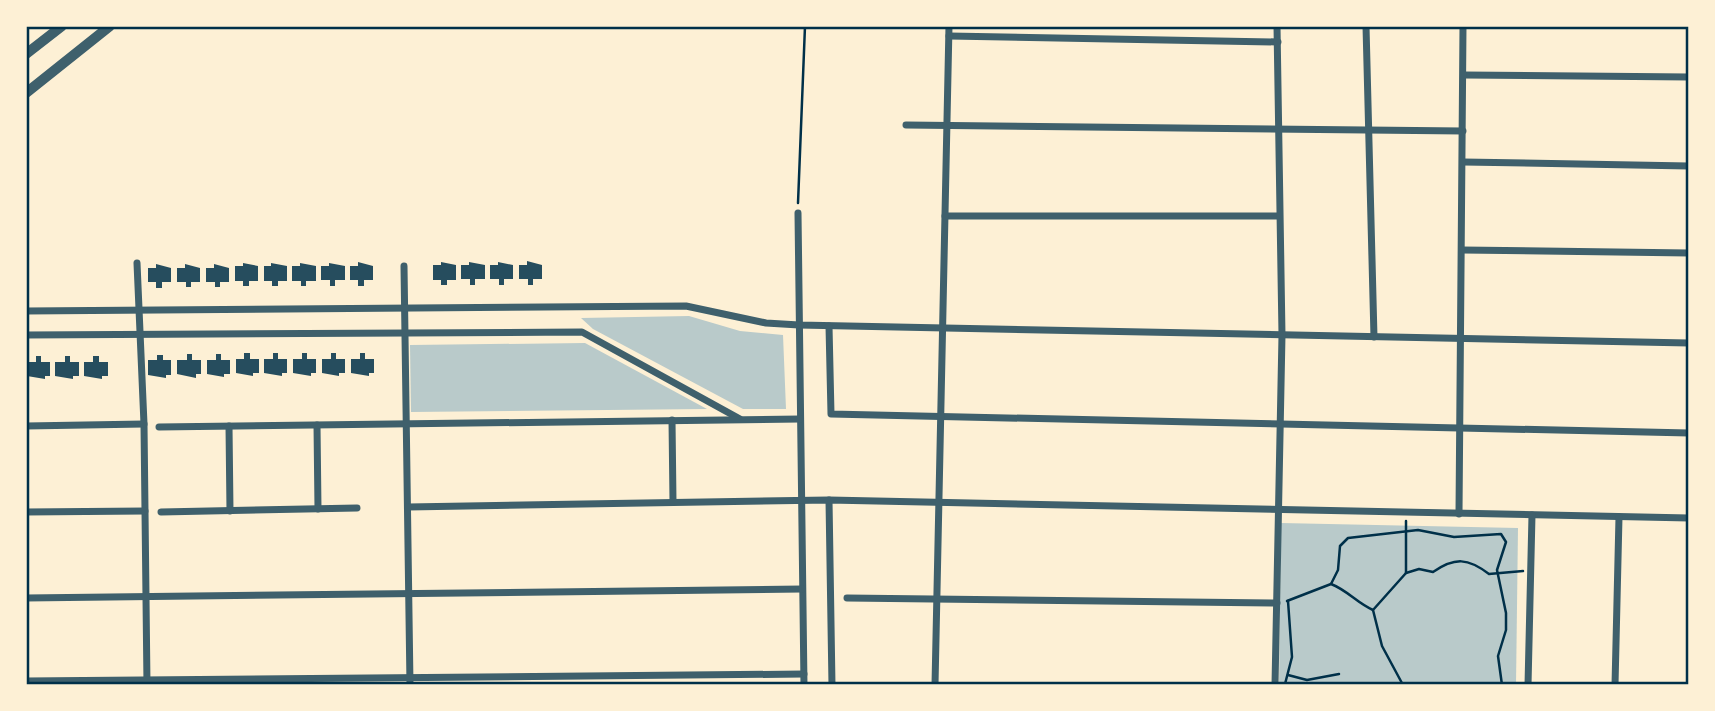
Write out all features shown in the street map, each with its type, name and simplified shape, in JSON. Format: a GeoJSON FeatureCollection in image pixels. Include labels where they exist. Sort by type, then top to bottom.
{"type":"FeatureCollection","features":[{"type":"Feature","properties":{"kind":"street"},"geometry":{"type":"LineString","coordinates":[[26,54],[62,26]]}},
{"type":"Feature","properties":{"kind":"street"},"geometry":{"type":"LineString","coordinates":[[26,93],[110,26]]}},
{"type":"Feature","properties":{"kind":"street"},"geometry":{"type":"LineString","coordinates":[[935,685],[949,26]]}},
{"type":"Feature","properties":{"kind":"street"},"geometry":{"type":"LineString","coordinates":[[1275,685],[1282,335],[1277,26]]}},
{"type":"Feature","properties":{"kind":"street"},"geometry":{"type":"LineString","coordinates":[[1366,26],[1374,337]]}},
{"type":"Feature","properties":{"kind":"street"},"geometry":{"type":"LineString","coordinates":[[1460,514],[1463,26]]}},
{"type":"Feature","properties":{"kind":"street"},"geometry":{"type":"LineString","coordinates":[[949,36],[1278,42]]}},
{"type":"Feature","properties":{"kind":"street"},"geometry":{"type":"LineString","coordinates":[[1464,75],[1689,77]]}},
{"type":"Feature","properties":{"kind":"street"},"geometry":{"type":"LineString","coordinates":[[906,125],[1463,131]]}},
{"type":"Feature","properties":{"kind":"street"},"geometry":{"type":"LineString","coordinates":[[1463,162],[1689,166]]}},
{"type":"Feature","properties":{"kind":"street"},"geometry":{"type":"LineString","coordinates":[[798,213],[804,685]]}},
{"type":"Feature","properties":{"kind":"street"},"geometry":{"type":"LineString","coordinates":[[945,216],[1279,216]]}},
{"type":"Feature","properties":{"kind":"street"},"geometry":{"type":"LineString","coordinates":[[1462,250],[1689,253]]}},
{"type":"Feature","properties":{"kind":"street"},"geometry":{"type":"LineString","coordinates":[[137,263],[144,424],[147,682]]}},
{"type":"Feature","properties":{"kind":"street"},"geometry":{"type":"LineString","coordinates":[[404,266],[410,681]]}},
{"type":"Feature","properties":{"kind":"street"},"geometry":{"type":"LineString","coordinates":[[26,311],[686,306],[766,323],[799,325],[1689,343]]}},
{"type":"Feature","properties":{"kind":"street"},"geometry":{"type":"LineString","coordinates":[[830,326],[831,414],[1689,433]]}},
{"type":"Feature","properties":{"kind":"street"},"geometry":{"type":"LineString","coordinates":[[26,335],[582,332],[740,419]]}},
{"type":"Feature","properties":{"kind":"street"},"geometry":{"type":"LineString","coordinates":[[159,427],[800,419]]}},
{"type":"Feature","properties":{"kind":"street"},"geometry":{"type":"LineString","coordinates":[[672,420],[673,502]]}},
{"type":"Feature","properties":{"kind":"street"},"geometry":{"type":"LineString","coordinates":[[26,426],[144,424]]}},
{"type":"Feature","properties":{"kind":"street"},"geometry":{"type":"LineString","coordinates":[[317,425],[318,509]]}},
{"type":"Feature","properties":{"kind":"street"},"geometry":{"type":"LineString","coordinates":[[229,426],[230,511]]}},
{"type":"Feature","properties":{"kind":"street"},"geometry":{"type":"LineString","coordinates":[[408,507],[830,500],[1689,519]]}},
{"type":"Feature","properties":{"kind":"street"},"geometry":{"type":"LineString","coordinates":[[830,500],[832,685]]}},
{"type":"Feature","properties":{"kind":"street"},"geometry":{"type":"LineString","coordinates":[[161,512],[357,508]]}},
{"type":"Feature","properties":{"kind":"street"},"geometry":{"type":"LineString","coordinates":[[26,512],[145,511]]}},
{"type":"Feature","properties":{"kind":"street"},"geometry":{"type":"LineString","coordinates":[[1528,685],[1532,515]]}},
{"type":"Feature","properties":{"kind":"street"},"geometry":{"type":"LineString","coordinates":[[1615,685],[1619,517]]}},
{"type":"Feature","properties":{"kind":"street"},"geometry":{"type":"LineString","coordinates":[[26,598],[802,589]]}},
{"type":"Feature","properties":{"kind":"street"},"geometry":{"type":"LineString","coordinates":[[847,598],[1277,603]]}},
{"type":"Feature","properties":{"kind":"street"},"geometry":{"type":"LineString","coordinates":[[26,681],[410,681],[653,674],[804,674]]}},
{"type":"Feature","properties":{"kind":"path"},"geometry":{"type":"LineString","coordinates":[[798,213],[805,26]]}},
{"type":"Feature","properties":{"kind":"path"},"geometry":{"type":"LineString","coordinates":[[1406,513],[1406,573]]}},
{"type":"Feature","properties":{"kind":"path"},"geometry":{"type":"LineString","coordinates":[[1277,603],[1331,584],[1338,570],[1340,546],[1348,538],[1428,531],[1467,538],[1501,534],[1506,542],[1498,574],[1506,621],[1498,656],[1502,685]]}},
{"type":"Feature","properties":{"kind":"path"},"geometry":{"type":"LineString","coordinates":[[1373,610],[1406,573],[1419,569],[1433,572],[1450,560],[1472,562],[1489,574],[1531,570]]}},
{"type":"Feature","properties":{"kind":"path"},"geometry":{"type":"LineString","coordinates":[[1331,584],[1373,610]]}},
{"type":"Feature","properties":{"kind":"path"},"geometry":{"type":"LineString","coordinates":[[1285,685],[1292,657],[1288,601]]}},
{"type":"Feature","properties":{"kind":"path"},"geometry":{"type":"LineString","coordinates":[[1373,610],[1382,646],[1403,685]]}},
{"type":"Feature","properties":{"kind":"path"},"geometry":{"type":"LineString","coordinates":[[1275,664],[1288,675],[1307,680],[1339,674]]}},
{"type":"Feature","properties":{"kind":"shaded area"},"geometry":{"type":"Polygon","coordinates":[[[689,316],[740,331],[783,335],[786,409],[743,409],[593,329],[581,318],[689,316]]]}},
{"type":"Feature","properties":{"kind":"shaded area"},"geometry":{"type":"Polygon","coordinates":[[[585,343],[707,409],[411,412],[410,345],[585,343]]]}},
{"type":"Feature","properties":{"kind":"shaded area"},"geometry":{"type":"Polygon","coordinates":[[[1281,523],[1518,528],[1516,685],[1279,685],[1281,523]]]}},
{"type":"Feature","properties":{"kind":"building"},"geometry":{"type":"Polygon","coordinates":[[[527,261],[542,265],[542,279],[533,279],[533,285],[528,285],[528,279],[519,279],[519,265],[527,265],[527,261]]]}},
{"type":"Feature","properties":{"kind":"building"},"geometry":{"type":"Polygon","coordinates":[[[358,262],[373,266],[373,280],[364,280],[364,286],[358,286],[358,280],[350,280],[350,266],[358,266],[358,262]]]}},
{"type":"Feature","properties":{"kind":"building"},"geometry":{"type":"Polygon","coordinates":[[[441,262],[456,265],[456,280],[447,280],[447,285],[441,285],[441,280],[433,280],[433,265],[441,265],[441,262]]]}},
{"type":"Feature","properties":{"kind":"building"},"geometry":{"type":"Polygon","coordinates":[[[469,262],[485,265],[485,279],[475,279],[475,285],[470,285],[470,279],[461,279],[461,265],[469,265],[469,262]]]}},
{"type":"Feature","properties":{"kind":"building"},"geometry":{"type":"Polygon","coordinates":[[[498,262],[513,265],[513,279],[504,279],[504,285],[499,285],[499,279],[490,279],[490,265],[498,265],[498,262]]]}},
{"type":"Feature","properties":{"kind":"building"},"geometry":{"type":"Polygon","coordinates":[[[243,263],[258,266],[258,281],[249,281],[249,286],[243,286],[243,281],[235,281],[235,266],[243,266],[243,263]]]}},
{"type":"Feature","properties":{"kind":"building"},"geometry":{"type":"Polygon","coordinates":[[[271,263],[287,266],[287,281],[278,281],[278,286],[272,286],[272,281],[264,281],[264,266],[271,266],[271,263]]]}},
{"type":"Feature","properties":{"kind":"building"},"geometry":{"type":"Polygon","coordinates":[[[300,263],[316,266],[316,281],[306,281],[306,286],[301,286],[301,281],[292,281],[292,266],[300,266],[300,263]]]}},
{"type":"Feature","properties":{"kind":"building"},"geometry":{"type":"Polygon","coordinates":[[[329,263],[345,266],[345,280],[335,280],[335,286],[330,286],[330,280],[321,280],[321,266],[329,266],[329,263]]]}},
{"type":"Feature","properties":{"kind":"building"},"geometry":{"type":"Polygon","coordinates":[[[156,264],[171,268],[171,282],[162,282],[162,288],[156,288],[156,282],[148,282],[148,268],[156,268],[156,264]]]}},
{"type":"Feature","properties":{"kind":"building"},"geometry":{"type":"Polygon","coordinates":[[[185,264],[200,268],[200,282],[191,282],[191,287],[186,287],[186,282],[177,282],[177,268],[185,268],[185,264]]]}},
{"type":"Feature","properties":{"kind":"building"},"geometry":{"type":"Polygon","coordinates":[[[214,264],[229,268],[229,282],[220,282],[220,287],[215,287],[215,282],[206,282],[206,268],[214,268],[214,264]]]}},
{"type":"Feature","properties":{"kind":"building"},"geometry":{"type":"Polygon","coordinates":[[[244,353],[250,353],[250,359],[259,359],[259,373],[253,373],[253,376],[236,373],[236,359],[244,359],[244,353]]]}},
{"type":"Feature","properties":{"kind":"building"},"geometry":{"type":"Polygon","coordinates":[[[273,353],[278,353],[278,359],[287,359],[287,373],[282,373],[282,376],[264,373],[264,359],[273,359],[273,353]]]}},
{"type":"Feature","properties":{"kind":"building"},"geometry":{"type":"Polygon","coordinates":[[[302,353],[307,353],[307,359],[316,359],[316,373],[311,373],[311,376],[293,373],[293,359],[302,359],[302,353]]]}},
{"type":"Feature","properties":{"kind":"building"},"geometry":{"type":"Polygon","coordinates":[[[331,353],[336,353],[336,359],[345,359],[345,373],[339,373],[339,376],[322,373],[322,359],[331,359],[331,353]]]}},
{"type":"Feature","properties":{"kind":"building"},"geometry":{"type":"Polygon","coordinates":[[[360,353],[365,353],[365,359],[374,359],[374,373],[369,373],[369,376],[351,373],[351,359],[360,359],[360,353]]]}},
{"type":"Feature","properties":{"kind":"building"},"geometry":{"type":"Polygon","coordinates":[[[187,354],[192,354],[192,360],[201,360],[201,374],[196,374],[196,378],[177,374],[177,360],[187,360],[187,354]]]}},
{"type":"Feature","properties":{"kind":"building"},"geometry":{"type":"Polygon","coordinates":[[[216,354],[221,354],[221,360],[230,360],[230,374],[224,374],[224,377],[207,374],[207,360],[216,360],[216,354]]]}},
{"type":"Feature","properties":{"kind":"building"},"geometry":{"type":"Polygon","coordinates":[[[157,355],[163,355],[163,360],[171,360],[171,375],[166,375],[166,378],[148,375],[148,360],[157,360],[157,355]]]}},
{"type":"Feature","properties":{"kind":"building"},"geometry":{"type":"Polygon","coordinates":[[[36,356],[41,356],[41,362],[50,362],[50,376],[45,376],[45,379],[27,376],[27,362],[36,362],[36,356]]]}},
{"type":"Feature","properties":{"kind":"building"},"geometry":{"type":"Polygon","coordinates":[[[65,356],[70,356],[70,362],[79,362],[79,376],[73,376],[73,379],[55,376],[55,362],[65,362],[65,356]]]}},
{"type":"Feature","properties":{"kind":"building"},"geometry":{"type":"Polygon","coordinates":[[[93,356],[99,356],[99,362],[108,362],[108,376],[102,376],[102,379],[84,376],[84,362],[93,362],[93,356]]]}}]}
